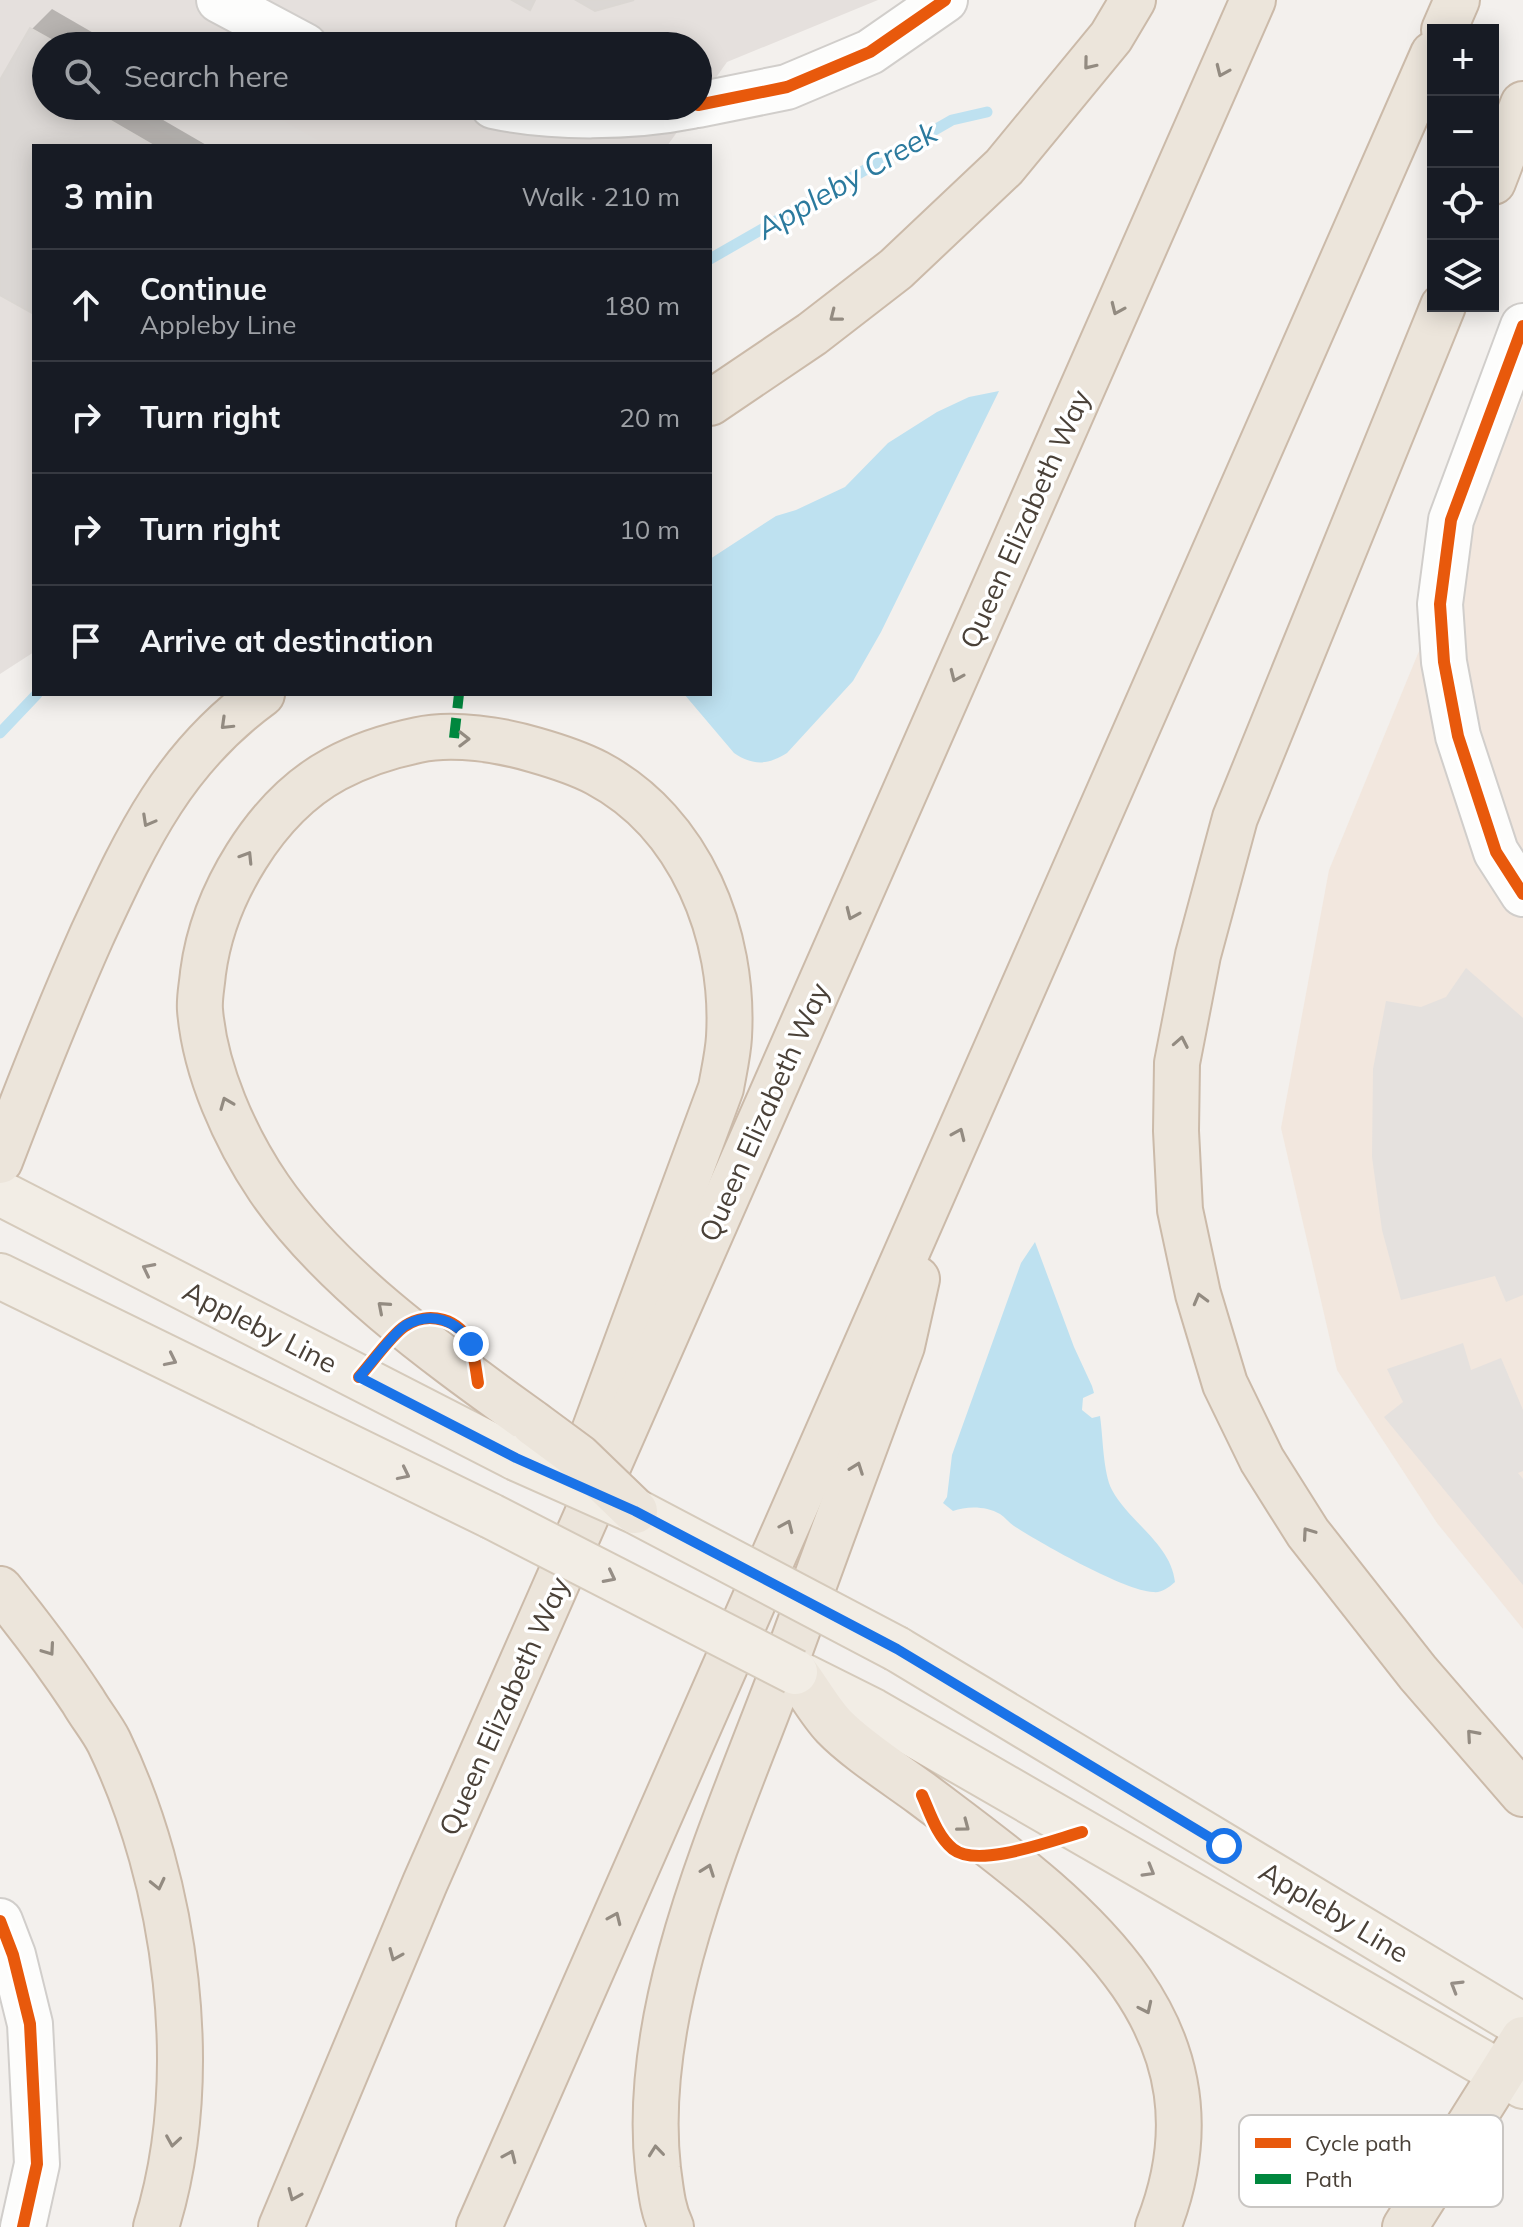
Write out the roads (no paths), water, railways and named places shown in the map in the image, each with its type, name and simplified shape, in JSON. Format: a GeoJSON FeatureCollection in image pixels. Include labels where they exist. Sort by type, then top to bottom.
{"type":"FeatureCollection","features":[{"type":"Feature","properties":{"kind":"highway"},"geometry":{"type":"LineString","coordinates":[[712,402],[812,334],[896,269],[1004,167],[1111,37],[1133,0]]}},
{"type":"Feature","properties":{"kind":"highway","name":"Queen Elizabeth Way"},"geometry":{"type":"LineString","coordinates":[[281,2227],[425,1883],[1253,0]]}},
{"type":"Feature","properties":{"kind":"highway"},"geometry":{"type":"LineString","coordinates":[[1447,24],[1457,0]]}},
{"type":"Feature","properties":{"kind":"highway"},"geometry":{"type":"LineString","coordinates":[[479,2227],[1427,68]]}},
{"type":"Feature","properties":{"kind":"highway"},"geometry":{"type":"LineString","coordinates":[[1498,168],[1523,104]]}},
{"type":"Feature","properties":{"kind":"highway"},"geometry":{"type":"LineString","coordinates":[[1441,312],[1235,818],[1198,955],[1177,1063],[1180,1210],[1198,1294],[1225,1384],[1262,1460],[1308,1533],[1418,1673],[1523,1794]]}},
{"type":"Feature","properties":{"kind":"highway"},"geometry":{"type":"LineString","coordinates":[[0,1161],[59,1008],[119,875],[152,813],[193,757],[259,696]]}},
{"type":"Feature","properties":{"kind":"highway"},"geometry":{"type":"LineString","coordinates":[[425,1883],[721,1088],[729,1039],[729,1001],[722,946],[708,900],[689,862],[665,828],[633,799],[598,774],[515,744],[471,738],[423,738],[376,750],[332,770],[296,798],[260,837],[228,887],[207,942],[199,1007],[206,1052],[245,1147],[268,1187],[302,1230],[405,1326],[456,1368],[525,1440],[579,1457],[635,1511]]}},
{"type":"Feature","properties":{"kind":"highway"},"geometry":{"type":"LineString","coordinates":[[0,1079],[17,1065],[59,1008]]}},
{"type":"Feature","properties":{"kind":"highway"},"geometry":{"type":"LineString","coordinates":[[671,2227],[663,2208],[655,2139],[658,2076],[670,2000],[700,1893],[902,1346],[939,1179]]}},
{"type":"Feature","properties":{"kind":"highway"},"geometry":{"type":"LineString","coordinates":[[0,1589],[47,1646],[108,1740],[134,1802],[155,1873],[173,1948],[180,2022],[176,2121],[163,2205],[156,2227]]}},
{"type":"Feature","properties":{"kind":"highway"},"geometry":{"type":"LineString","coordinates":[[795,1672],[834,1726],[865,1728],[1043,1886],[1087,1928],[1135,1985],[1168,2054],[1177,2096],[1178,2135],[1172,2182],[1158,2227]]}},
{"type":"Feature","properties":{"kind":"highway"},"geometry":{"type":"LineString","coordinates":[[1482,2115],[1516,2066]]}},
{"type":"Feature","properties":{"kind":"highway"},"geometry":{"type":"LineString","coordinates":[[1405,2227],[1419,2207]]}},
{"type":"Feature","properties":{"kind":"main road","name":"Appleby Line"},"geometry":{"type":"LineString","coordinates":[[0,1193],[525,1440]]}},
{"type":"Feature","properties":{"kind":"main road"},"geometry":{"type":"LineString","coordinates":[[0,1276],[491,1516],[795,1672]]}},
{"type":"Feature","properties":{"kind":"main road","name":"Appleby Line"},"geometry":{"type":"LineString","coordinates":[[635,1511],[897,1649],[1523,2026]]}},
{"type":"Feature","properties":{"kind":"main road","name":"Appleby Line"},"geometry":{"type":"LineString","coordinates":[[865,1728],[1516,2066]]}},
{"type":"Feature","properties":{"kind":"street"},"geometry":{"type":"LineString","coordinates":[[219,0],[279,32]]}},
{"type":"Feature","properties":{"kind":"street"},"geometry":{"type":"LineString","coordinates":[[712,102],[787,87],[870,52],[945,0]]}},
{"type":"Feature","properties":{"kind":"street"},"geometry":{"type":"LineString","coordinates":[[1523,326],[1451,520],[1440,604],[1444,662],[1458,736],[1496,852],[1523,894]]}},
{"type":"Feature","properties":{"kind":"street"},"geometry":{"type":"LineString","coordinates":[[0,1921],[13,1955],[30,2024],[37,2164],[23,2227]]}},
{"type":"Feature","properties":{"kind":"water"},"geometry":{"type":"Polygon","coordinates":[[[999,391],[881,632],[853,681],[787,753],[760,762],[734,753],[686,696],[712,696],[712,558],[776,516],[845,487],[888,443],[937,412],[969,397],[999,391]]]}},
{"type":"Feature","properties":{"kind":"water"},"geometry":{"type":"Polygon","coordinates":[[[1035,1242],[1092,1386],[1094,1393],[1083,1398],[1082,1410],[1092,1418],[1100,1416],[1109,1483],[1120,1502],[1158,1545],[1172,1568],[1175,1582],[1162,1591],[1140,1590],[1083,1565],[1014,1526],[995,1511],[964,1508],[953,1511],[943,1503],[947,1497],[952,1455],[1021,1263],[1035,1242]]]}},
{"type":"Feature","properties":{"kind":"waterway","name":"Appleby Creek"},"geometry":{"type":"LineString","coordinates":[[712,258],[952,120],[987,112]]}},
{"type":"Feature","properties":{"kind":"waterway","name":"Appleby Creek"},"geometry":{"type":"LineString","coordinates":[[0,733],[35,696]]}}]}
